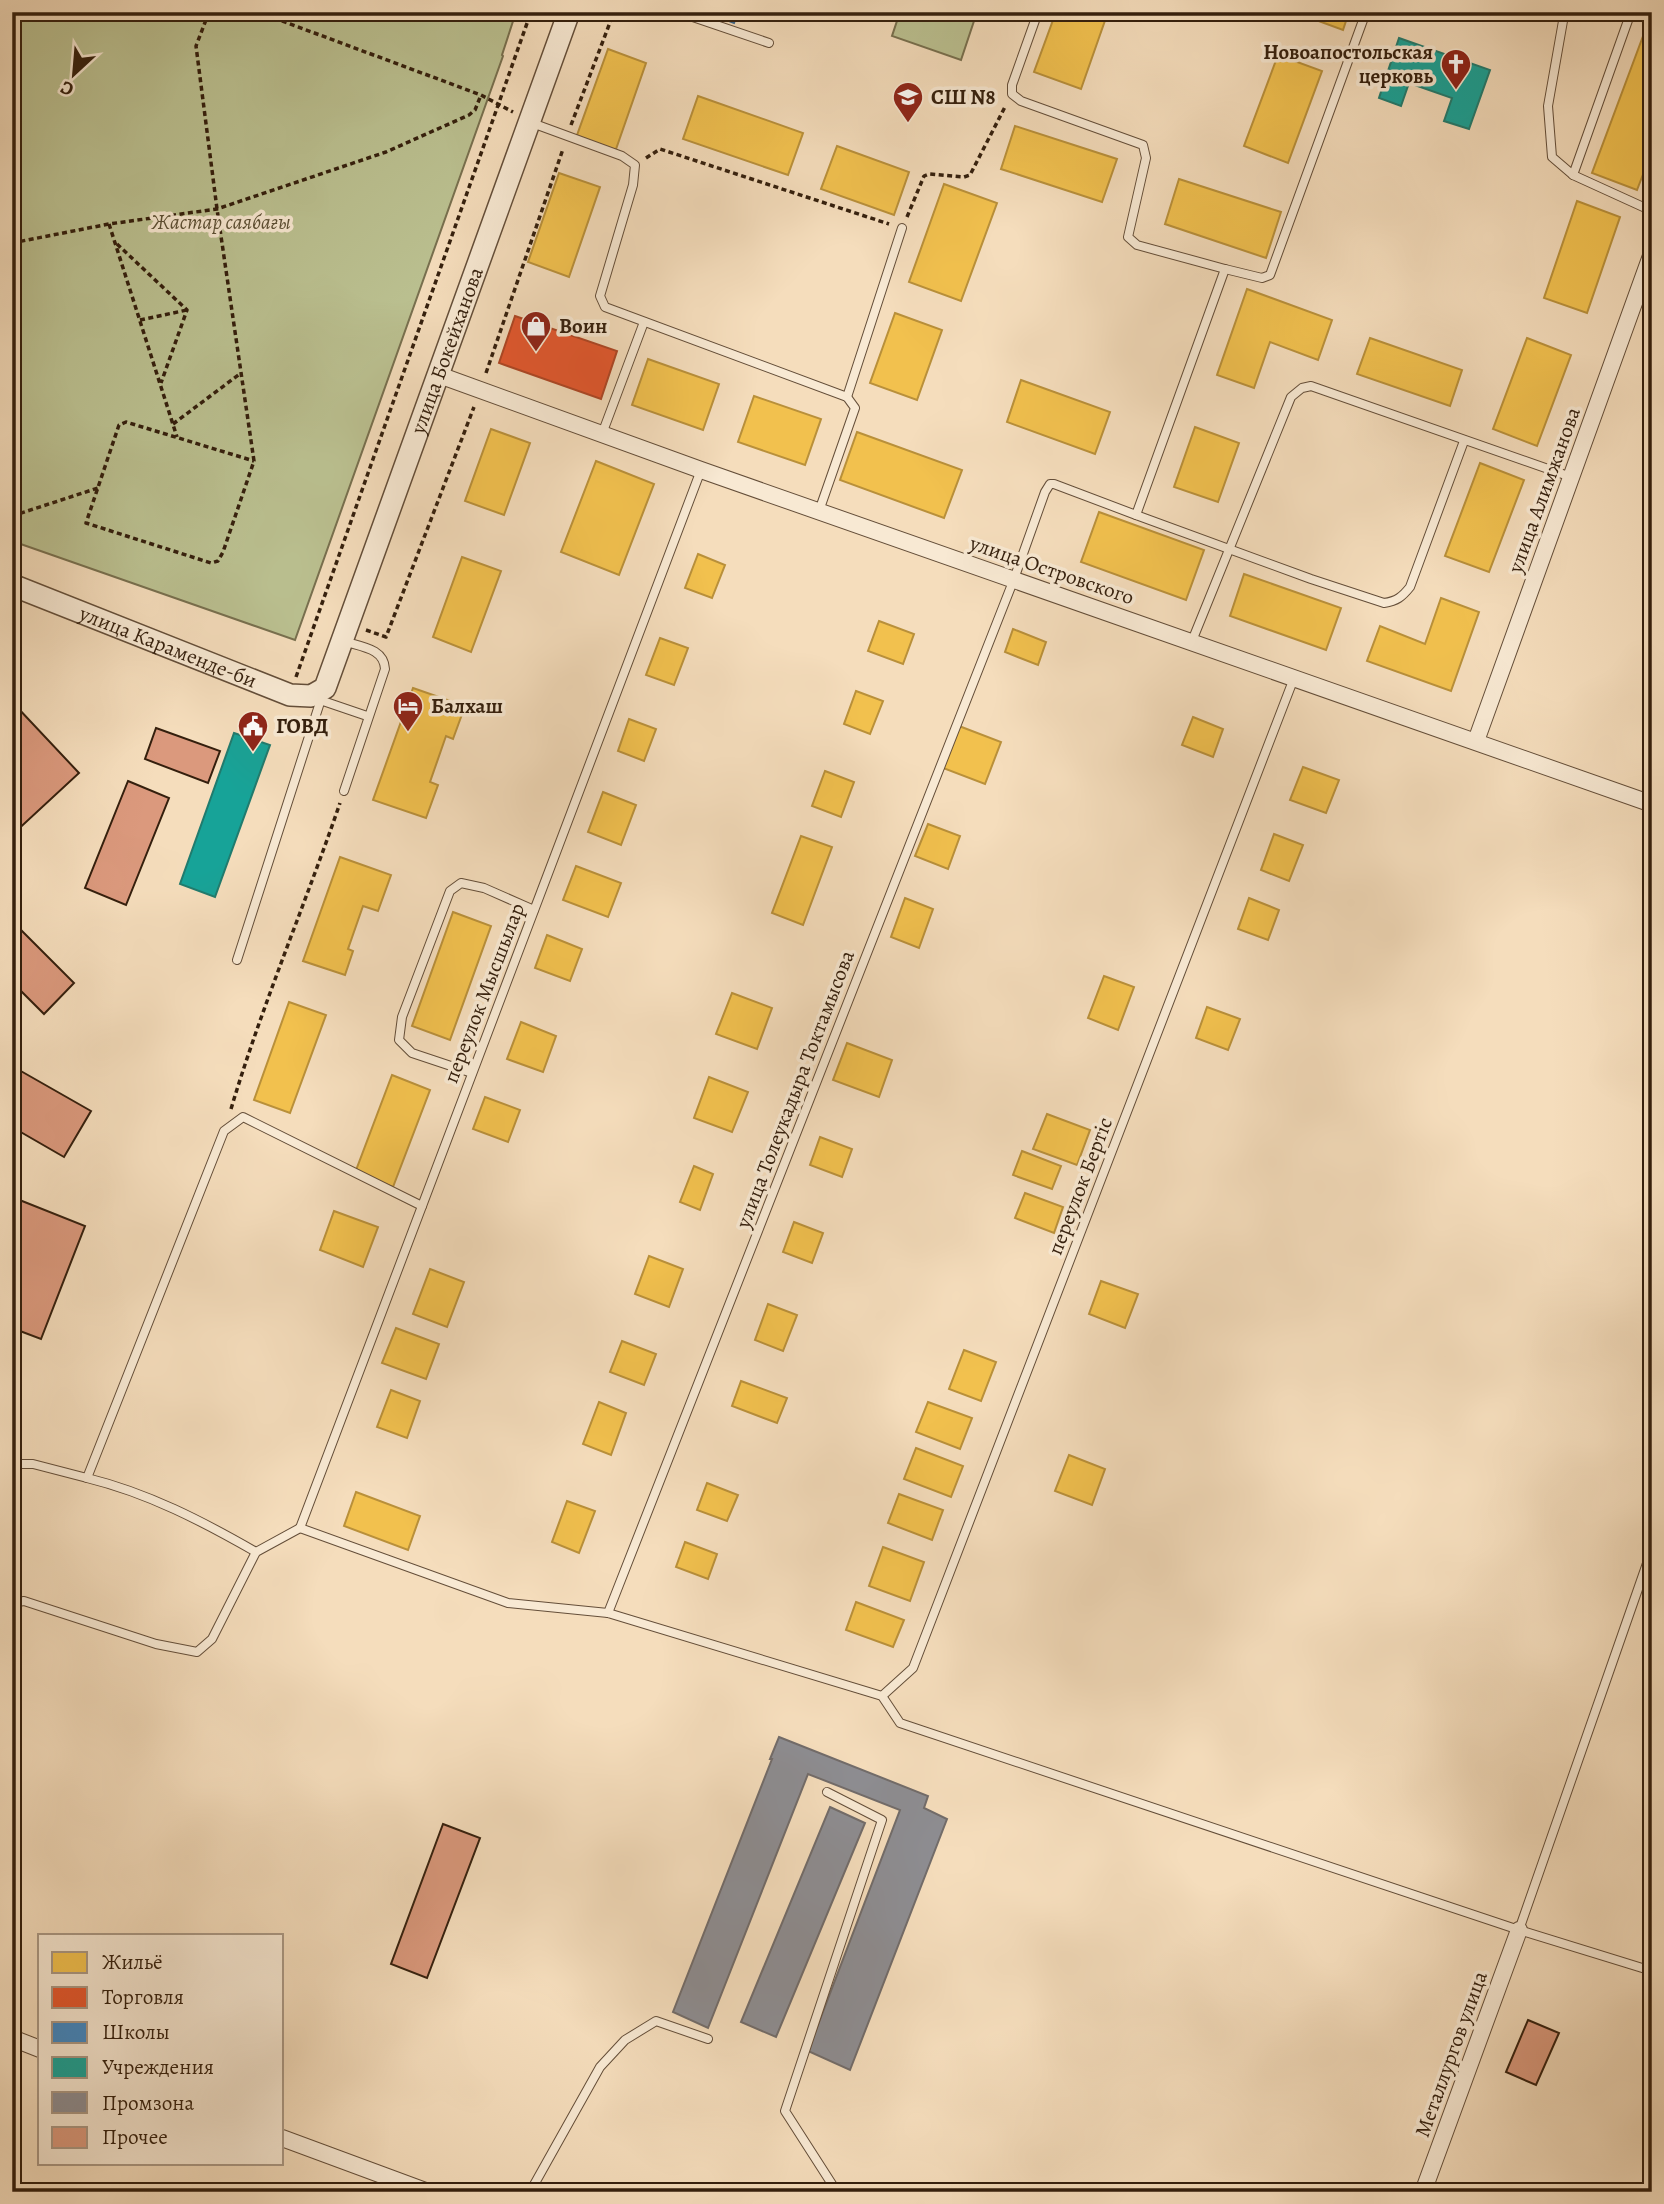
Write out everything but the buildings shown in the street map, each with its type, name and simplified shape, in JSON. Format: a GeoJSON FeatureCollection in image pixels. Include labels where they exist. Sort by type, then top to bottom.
{"type":"FeatureCollection","features":[{"type":"Feature","properties":{"kind":"street","name":"улица Бокейханова"},"geometry":{"type":"LineString","coordinates":[[323,694],[569,12]]}},
{"type":"Feature","properties":{"kind":"street","name":"улица Алимжанова"},"geometry":{"type":"LineString","coordinates":[[1476,741],[1652,253]]}},
{"type":"Feature","properties":{"kind":"street","name":"улица Островского"},"geometry":{"type":"LineString","coordinates":[[439,375],[602,435],[1652,804]]}},
{"type":"Feature","properties":{"kind":"street","name":"улица Караменде-би"},"geometry":{"type":"LineString","coordinates":[[12,585],[290,695]]}},
{"type":"Feature","properties":{"kind":"street"},"geometry":{"type":"LineString","coordinates":[[290,695],[323,694]]}},
{"type":"Feature","properties":{"kind":"street","name":"Металлургов улица"},"geometry":{"type":"LineString","coordinates":[[1423,2192],[1519,1930]]}},
{"type":"Feature","properties":{"kind":"street"},"geometry":{"type":"LineString","coordinates":[[12,2038],[38,2048]]}},
{"type":"Feature","properties":{"kind":"street"},"geometry":{"type":"LineString","coordinates":[[284,2139],[428,2192]]}},
{"type":"Feature","properties":{"kind":"lane"},"geometry":{"type":"LineString","coordinates":[[678,12],[769,43]]}},
{"type":"Feature","properties":{"kind":"lane"},"geometry":{"type":"LineString","coordinates":[[1038,12],[1012,85],[1012,94],[1021,101],[1143,145],[1146,158],[1128,237],[1131,242],[1262,278],[1270,275],[1366,12]]}},
{"type":"Feature","properties":{"kind":"lane"},"geometry":{"type":"LineString","coordinates":[[1560,12],[1563,20],[1548,106],[1552,157],[1573,174],[1652,211]]}},
{"type":"Feature","properties":{"kind":"lane"},"geometry":{"type":"LineString","coordinates":[[1573,174],[1631,12]]}},
{"type":"Feature","properties":{"kind":"lane"},"geometry":{"type":"LineString","coordinates":[[530,122],[622,156],[635,165],[633,185],[600,296],[605,307],[847,397],[855,408],[819,511]]}},
{"type":"Feature","properties":{"kind":"lane"},"geometry":{"type":"LineString","coordinates":[[847,397],[902,228]]}},
{"type":"Feature","properties":{"kind":"lane"},"geometry":{"type":"LineString","coordinates":[[1225,269],[1136,515],[1384,603],[1393,602],[1401,598],[1410,587],[1464,441]]}},
{"type":"Feature","properties":{"kind":"lane"},"geometry":{"type":"LineString","coordinates":[[602,435],[644,322]]}},
{"type":"Feature","properties":{"kind":"lane"},"geometry":{"type":"LineString","coordinates":[[1192,641],[1291,397],[1302,388],[1311,386],[1571,477]]}},
{"type":"Feature","properties":{"kind":"lane","name":"переулок Мысшылар"},"geometry":{"type":"LineString","coordinates":[[300,1528],[701,470]]}},
{"type":"Feature","properties":{"kind":"lane","name":"улица Толеукадыра Токтамысова"},"geometry":{"type":"LineString","coordinates":[[608,1613],[1014,579],[1045,492],[1050,484],[1054,484],[1136,515]]}},
{"type":"Feature","properties":{"kind":"lane"},"geometry":{"type":"LineString","coordinates":[[344,791],[384,669],[384,659],[379,653],[347,632]]}},
{"type":"Feature","properties":{"kind":"lane","name":"переулок Бертіс"},"geometry":{"type":"LineString","coordinates":[[882,1696],[914,1668],[1294,677]]}},
{"type":"Feature","properties":{"kind":"lane"},"geometry":{"type":"LineString","coordinates":[[237,960],[323,694],[367,716]]}},
{"type":"Feature","properties":{"kind":"lane"},"geometry":{"type":"LineString","coordinates":[[472,1073],[412,1053],[399,1040],[402,1017],[450,891],[461,883],[534,910]]}},
{"type":"Feature","properties":{"kind":"lane"},"geometry":{"type":"LineString","coordinates":[[87,1478],[225,1131],[243,1117],[422,1206]]}},
{"type":"Feature","properties":{"kind":"lane"},"geometry":{"type":"LineString","coordinates":[[12,1464],[33,1464],[113,1484],[196,1518],[256,1552]]}},
{"type":"Feature","properties":{"kind":"lane"},"geometry":{"type":"LineString","coordinates":[[12,1603],[24,1601],[156,1644],[197,1652],[212,1639],[256,1552],[300,1528],[508,1603],[608,1613],[882,1696],[900,1723],[1519,1930],[1652,1971]]}},
{"type":"Feature","properties":{"kind":"lane"},"geometry":{"type":"LineString","coordinates":[[1519,1930],[1652,1549]]}},
{"type":"Feature","properties":{"kind":"lane"},"geometry":{"type":"LineString","coordinates":[[827,1792],[883,1820],[785,2111],[837,2192]]}},
{"type":"Feature","properties":{"kind":"lane"},"geometry":{"type":"LineString","coordinates":[[530,2192],[600,2067],[625,2039],[656,2021],[708,2039]]}},
{"type":"Feature","properties":{"kind":"path"},"geometry":{"type":"LineString","coordinates":[[208,12],[197,46],[217,209],[254,461],[223,552],[218,561],[211,564],[86,523],[119,425],[126,422],[254,461]]}},
{"type":"Feature","properties":{"kind":"path"},"geometry":{"type":"LineString","coordinates":[[258,12],[481,95],[530,122]]}},
{"type":"Feature","properties":{"kind":"path"},"geometry":{"type":"LineString","coordinates":[[290,695],[531,12]]}},
{"type":"Feature","properties":{"kind":"path"},"geometry":{"type":"LineString","coordinates":[[347,632],[386,637],[481,390],[567,136],[614,12]]}},
{"type":"Feature","properties":{"kind":"path"},"geometry":{"type":"LineString","coordinates":[[635,165],[660,149],[902,228],[924,176],[970,175],[1012,94]]}},
{"type":"Feature","properties":{"kind":"path"},"geometry":{"type":"LineString","coordinates":[[12,243],[109,224],[217,209],[386,152],[469,115],[475,110],[481,95]]}},
{"type":"Feature","properties":{"kind":"path"},"geometry":{"type":"LineString","coordinates":[[109,224],[177,437]]}},
{"type":"Feature","properties":{"kind":"path"},"geometry":{"type":"LineString","coordinates":[[115,243],[187,310]]}},
{"type":"Feature","properties":{"kind":"path"},"geometry":{"type":"LineString","coordinates":[[140,320],[187,310]]}},
{"type":"Feature","properties":{"kind":"path"},"geometry":{"type":"LineString","coordinates":[[160,385],[187,310]]}},
{"type":"Feature","properties":{"kind":"path"},"geometry":{"type":"LineString","coordinates":[[172,424],[241,373]]}},
{"type":"Feature","properties":{"kind":"path"},"geometry":{"type":"LineString","coordinates":[[12,516],[98,488]]}},
{"type":"Feature","properties":{"kind":"path"},"geometry":{"type":"LineString","coordinates":[[225,1131],[246,1060],[311,888],[344,791]]}},
{"type":"Feature","properties":{"kind":"green space","name":"Жастар саябағы"},"geometry":{"type":"Polygon","coordinates":[[[12,12],[516,12],[503,56],[295,640],[12,541],[12,12]]]}},
{"type":"Feature","properties":{"kind":"green space"},"geometry":{"type":"Polygon","coordinates":[[[900,12],[977,12],[961,60],[892,36],[900,12]]]}},
{"type":"Feature","properties":{"kind":"place","name":"Новоапостольская церковь"},"geometry":{"type":"Point","coordinates":[1456,91]}},
{"type":"Feature","properties":{"kind":"place","name":"СШ N8"},"geometry":{"type":"Point","coordinates":[908,124]}},
{"type":"Feature","properties":{"kind":"place","name":"Воин"},"geometry":{"type":"Point","coordinates":[536,353]}},
{"type":"Feature","properties":{"kind":"place","name":"Балхаш"},"geometry":{"type":"Point","coordinates":[408,733]}},
{"type":"Feature","properties":{"kind":"place","name":"ГОВД"},"geometry":{"type":"Point","coordinates":[253,753]}}]}
